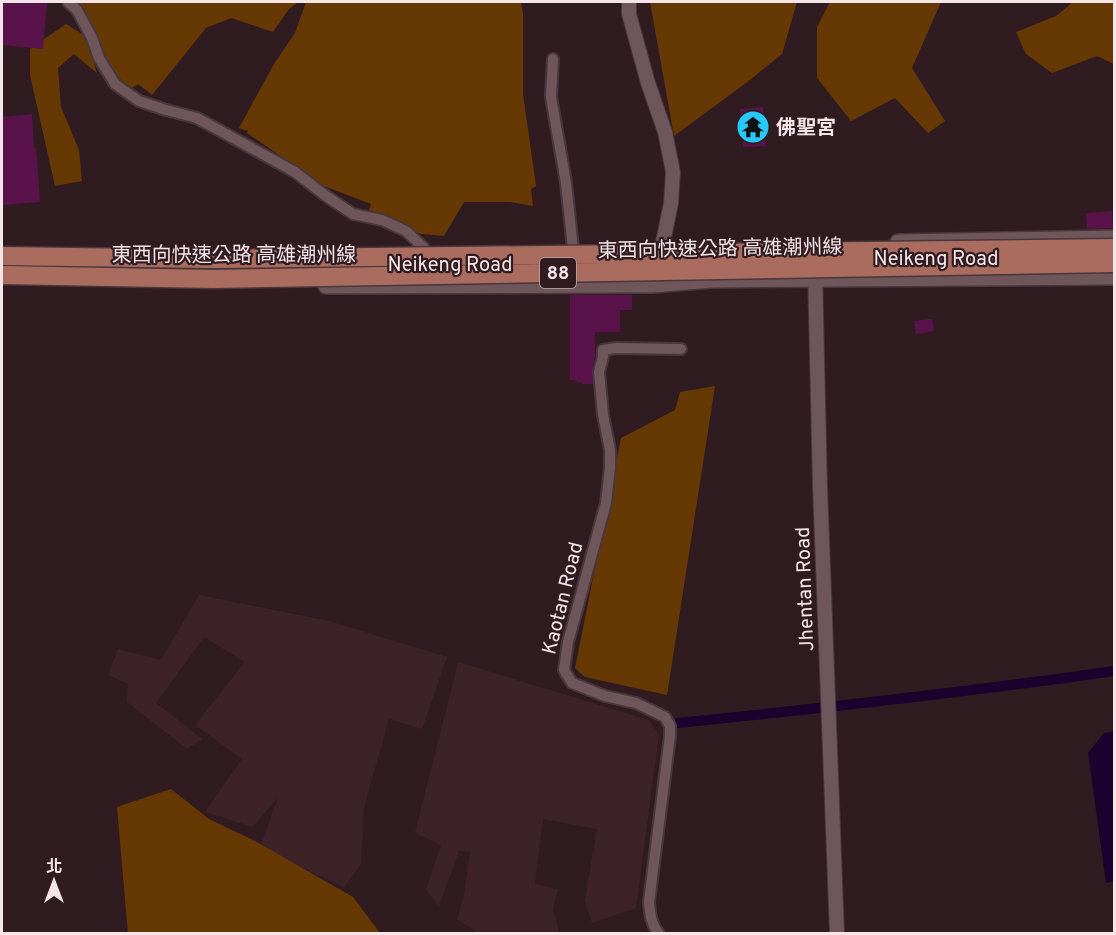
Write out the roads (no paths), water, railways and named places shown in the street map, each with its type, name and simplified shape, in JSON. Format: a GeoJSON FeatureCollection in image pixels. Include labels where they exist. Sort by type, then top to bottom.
{"type":"FeatureCollection","features":[{"type":"Feature","properties":{"kind":"highway","name":"東西向快速公路 高雄潮州線"},"geometry":{"type":"LineString","coordinates":[[2,256],[212,259],[1114,248]]}},
{"type":"Feature","properties":{"kind":"highway","name":"東西向快速公路 高雄潮州線"},"geometry":{"type":"LineString","coordinates":[[2,275],[213,279],[1114,263]]}},
{"type":"Feature","properties":{"kind":"main road","name":"Neikeng Road"},"geometry":{"type":"LineString","coordinates":[[2,248],[212,251],[424,248],[662,249],[815,243],[1114,238]]}},
{"type":"Feature","properties":{"kind":"main road","name":"Neikeng Road"},"geometry":{"type":"LineString","coordinates":[[2,283],[202,286],[653,285],[711,280],[1114,278]]}},
{"type":"Feature","properties":{"kind":"street"},"geometry":{"type":"LineString","coordinates":[[68,2],[77,10],[92,38],[99,58],[115,84],[140,100],[197,118],[296,172],[352,214],[382,220],[406,231],[424,248]]}},
{"type":"Feature","properties":{"kind":"street"},"geometry":{"type":"LineString","coordinates":[[629,2],[629,14],[648,83],[665,132],[673,172],[671,203],[653,285]]}},
{"type":"Feature","properties":{"kind":"street"},"geometry":{"type":"LineString","coordinates":[[553,59],[551,97],[566,183],[573,249]]}},
{"type":"Feature","properties":{"kind":"street","name":"Jhentan Road"},"geometry":{"type":"LineString","coordinates":[[815,243],[820,487],[837,933]]}},
{"type":"Feature","properties":{"kind":"street","name":"Kaotan Road"},"geometry":{"type":"LineString","coordinates":[[659,933],[652,921],[649,902],[670,726],[665,717],[636,703],[605,696],[572,683],[564,670],[568,642],[606,503],[610,450],[603,415],[599,372],[603,350],[616,348],[681,349]]}},
{"type":"Feature","properties":{"kind":"waterway"},"geometry":{"type":"LineString","coordinates":[[678,723],[896,699],[1114,671]]}},
{"type":"Feature","properties":{"kind":"place","name":"佛聖宮"},"geometry":{"type":"Point","coordinates":[753,127]}}]}
